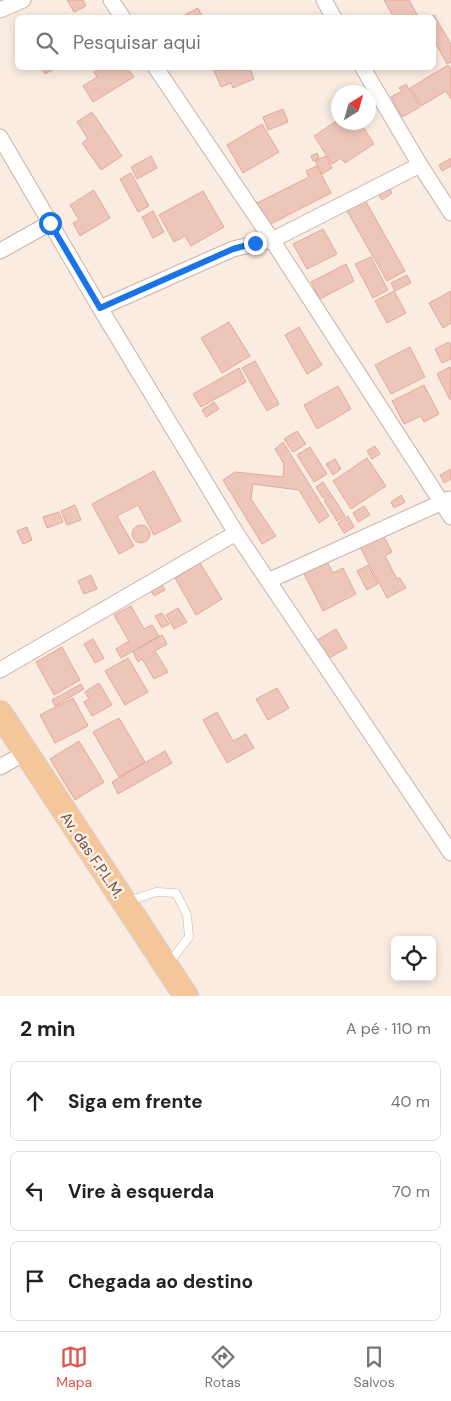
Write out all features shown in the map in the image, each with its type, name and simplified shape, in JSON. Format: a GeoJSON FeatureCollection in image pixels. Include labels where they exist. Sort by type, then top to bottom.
{"type":"FeatureCollection","features":[{"type":"Feature","properties":{"kind":"main road","name":"Av. das F.P.L.M."},"geometry":{"type":"LineString","coordinates":[[0,713],[186,996]]}},
{"type":"Feature","properties":{"kind":"street"},"geometry":{"type":"LineString","coordinates":[[5,5],[23,0]]}},
{"type":"Feature","properties":{"kind":"street"},"geometry":{"type":"LineString","coordinates":[[111,0],[121,15]]}},
{"type":"Feature","properties":{"kind":"street"},"geometry":{"type":"LineString","coordinates":[[324,0],[332,15]]}},
{"type":"Feature","properties":{"kind":"street"},"geometry":{"type":"LineString","coordinates":[[157,70],[447,500],[451,517]]}},
{"type":"Feature","properties":{"kind":"street"},"geometry":{"type":"LineString","coordinates":[[364,70],[420,165],[451,213]]}},
{"type":"Feature","properties":{"kind":"street"},"geometry":{"type":"LineString","coordinates":[[0,137],[100,308],[236,533],[451,853]]}},
{"type":"Feature","properties":{"kind":"street"},"geometry":{"type":"LineString","coordinates":[[100,308],[233,249],[272,240],[420,165]]}},
{"type":"Feature","properties":{"kind":"street"},"geometry":{"type":"LineString","coordinates":[[0,250],[50,223]]}},
{"type":"Feature","properties":{"kind":"street"},"geometry":{"type":"LineString","coordinates":[[268,580],[447,500]]}},
{"type":"Feature","properties":{"kind":"street"},"geometry":{"type":"LineString","coordinates":[[0,670],[236,533]]}},
{"type":"Feature","properties":{"kind":"street"},"geometry":{"type":"LineString","coordinates":[[0,767],[25,753]]}},
{"type":"Feature","properties":{"kind":"lane"},"geometry":{"type":"LineString","coordinates":[[124,902],[156,892],[176,893],[187,915],[189,937],[167,967]]}},
{"type":"Feature","properties":{"kind":"building"},"geometry":{"type":"Polygon","coordinates":[[[67,0],[83,0],[86,6],[74,12],[67,0]]]}},
{"type":"Feature","properties":{"kind":"building"},"geometry":{"type":"Polygon","coordinates":[[[384,0],[409,0],[417,15],[392,15],[384,0]]]}},
{"type":"Feature","properties":{"kind":"building"},"geometry":{"type":"Polygon","coordinates":[[[198,8],[202,15],[185,15],[198,8]]]}},
{"type":"Feature","properties":{"kind":"building"},"geometry":{"type":"Polygon","coordinates":[[[436,18],[451,44],[451,62],[447,64],[436,44],[436,18]]]}},
{"type":"Feature","properties":{"kind":"building"},"geometry":{"type":"Polygon","coordinates":[[[448,65],[451,69],[451,99],[446,91],[421,106],[410,88],[448,65]]]}},
{"type":"Feature","properties":{"kind":"building"},"geometry":{"type":"Polygon","coordinates":[[[42,70],[52,70],[45,74],[42,70]]]}},
{"type":"Feature","properties":{"kind":"building"},"geometry":{"type":"Polygon","coordinates":[[[98,70],[129,70],[134,77],[93,102],[83,86],[97,77],[94,72],[98,70]]]}},
{"type":"Feature","properties":{"kind":"building"},"geometry":{"type":"Polygon","coordinates":[[[214,70],[251,70],[254,79],[233,88],[231,83],[221,87],[214,70]]]}},
{"type":"Feature","properties":{"kind":"building"},"geometry":{"type":"Polygon","coordinates":[[[406,84],[420,107],[402,117],[391,97],[402,91],[399,88],[406,84]]]}},
{"type":"Feature","properties":{"kind":"building"},"geometry":{"type":"Polygon","coordinates":[[[283,109],[288,122],[268,130],[263,117],[283,109]]]}},
{"type":"Feature","properties":{"kind":"building"},"geometry":{"type":"Polygon","coordinates":[[[92,112],[122,156],[101,170],[82,143],[88,139],[77,122],[92,112]]]}},
{"type":"Feature","properties":{"kind":"building"},"geometry":{"type":"Polygon","coordinates":[[[262,124],[279,152],[243,173],[227,145],[262,124]]]}},
{"type":"Feature","properties":{"kind":"building"},"geometry":{"type":"Polygon","coordinates":[[[331,125],[331,130],[365,130],[374,144],[345,163],[341,158],[332,164],[314,136],[331,125]]]}},
{"type":"Feature","properties":{"kind":"building"},"geometry":{"type":"Polygon","coordinates":[[[317,153],[319,158],[313,161],[311,156],[317,153]]]}},
{"type":"Feature","properties":{"kind":"building"},"geometry":{"type":"Polygon","coordinates":[[[151,156],[157,168],[137,179],[131,167],[151,156]]]}},
{"type":"Feature","properties":{"kind":"building"},"geometry":{"type":"Polygon","coordinates":[[[326,156],[332,168],[322,174],[315,161],[326,156]]]}},
{"type":"Feature","properties":{"kind":"building"},"geometry":{"type":"Polygon","coordinates":[[[451,158],[451,166],[442,171],[439,165],[451,158]]]}},
{"type":"Feature","properties":{"kind":"building"},"geometry":{"type":"Polygon","coordinates":[[[317,166],[331,193],[265,227],[253,205],[309,177],[306,171],[317,166]]]}},
{"type":"Feature","properties":{"kind":"building"},"geometry":{"type":"Polygon","coordinates":[[[131,173],[149,206],[138,212],[120,179],[131,173]]]}},
{"type":"Feature","properties":{"kind":"building"},"geometry":{"type":"Polygon","coordinates":[[[388,186],[392,193],[382,200],[377,193],[388,186]]]}},
{"type":"Feature","properties":{"kind":"building"},"geometry":{"type":"Polygon","coordinates":[[[94,190],[110,218],[80,236],[73,223],[79,220],[70,205],[94,190]]]}},
{"type":"Feature","properties":{"kind":"building"},"geometry":{"type":"Polygon","coordinates":[[[203,191],[224,227],[191,246],[185,236],[174,242],[159,215],[203,191]]]}},
{"type":"Feature","properties":{"kind":"building"},"geometry":{"type":"Polygon","coordinates":[[[365,200],[405,271],[387,281],[347,211],[365,200]]]}},
{"type":"Feature","properties":{"kind":"building"},"geometry":{"type":"Polygon","coordinates":[[[153,211],[164,232],[153,238],[142,217],[153,211]]]}},
{"type":"Feature","properties":{"kind":"building"},"geometry":{"type":"Polygon","coordinates":[[[323,229],[337,254],[307,269],[293,244],[323,229]]]}},
{"type":"Feature","properties":{"kind":"building"},"geometry":{"type":"Polygon","coordinates":[[[371,257],[388,290],[373,298],[355,264],[371,257]]]}},
{"type":"Feature","properties":{"kind":"building"},"geometry":{"type":"Polygon","coordinates":[[[346,264],[354,281],[320,299],[311,282],[346,264]]]}},
{"type":"Feature","properties":{"kind":"building"},"geometry":{"type":"Polygon","coordinates":[[[407,275],[411,283],[395,291],[391,283],[407,275]]]}},
{"type":"Feature","properties":{"kind":"building"},"geometry":{"type":"Polygon","coordinates":[[[394,291],[406,313],[387,323],[375,301],[394,291]]]}},
{"type":"Feature","properties":{"kind":"building"},"geometry":{"type":"Polygon","coordinates":[[[451,291],[451,323],[443,328],[429,303],[451,291]]]}},
{"type":"Feature","properties":{"kind":"building"},"geometry":{"type":"Polygon","coordinates":[[[229,322],[250,356],[222,373],[201,338],[229,322]]]}},
{"type":"Feature","properties":{"kind":"building"},"geometry":{"type":"Polygon","coordinates":[[[299,327],[322,365],[307,374],[285,335],[299,327]]]}},
{"type":"Feature","properties":{"kind":"building"},"geometry":{"type":"Polygon","coordinates":[[[449,342],[451,345],[451,359],[442,363],[435,349],[449,342]]]}},
{"type":"Feature","properties":{"kind":"building"},"geometry":{"type":"Polygon","coordinates":[[[410,347],[425,377],[391,394],[375,365],[410,347]]]}},
{"type":"Feature","properties":{"kind":"building"},"geometry":{"type":"Polygon","coordinates":[[[255,361],[279,404],[267,411],[242,368],[255,361]]]}},
{"type":"Feature","properties":{"kind":"building"},"geometry":{"type":"Polygon","coordinates":[[[450,367],[451,370],[450,400],[437,374],[450,367]]]}},
{"type":"Feature","properties":{"kind":"building"},"geometry":{"type":"Polygon","coordinates":[[[239,368],[246,382],[201,407],[193,394],[239,368]]]}},
{"type":"Feature","properties":{"kind":"building"},"geometry":{"type":"Polygon","coordinates":[[[424,385],[439,414],[424,422],[421,416],[404,424],[392,401],[424,385]]]}},
{"type":"Feature","properties":{"kind":"building"},"geometry":{"type":"Polygon","coordinates":[[[338,386],[351,409],[317,429],[304,405],[338,386]]]}},
{"type":"Feature","properties":{"kind":"building"},"geometry":{"type":"Polygon","coordinates":[[[214,402],[219,409],[206,417],[202,410],[214,402]]]}},
{"type":"Feature","properties":{"kind":"building"},"geometry":{"type":"Polygon","coordinates":[[[297,431],[306,444],[293,452],[284,439],[297,431]]]}},
{"type":"Feature","properties":{"kind":"building"},"geometry":{"type":"Polygon","coordinates":[[[283,442],[329,516],[319,523],[299,490],[253,484],[251,499],[276,536],[262,544],[223,480],[235,472],[283,477],[284,464],[275,449],[283,442]]]}},
{"type":"Feature","properties":{"kind":"building"},"geometry":{"type":"Polygon","coordinates":[[[375,446],[380,454],[372,459],[367,451],[375,446]]]}},
{"type":"Feature","properties":{"kind":"building"},"geometry":{"type":"Polygon","coordinates":[[[310,447],[327,474],[314,482],[297,455],[310,447]]]}},
{"type":"Feature","properties":{"kind":"building"},"geometry":{"type":"Polygon","coordinates":[[[367,458],[386,486],[351,509],[333,481],[367,458]]]}},
{"type":"Feature","properties":{"kind":"building"},"geometry":{"type":"Polygon","coordinates":[[[335,459],[341,469],[333,475],[326,464],[335,459]]]}},
{"type":"Feature","properties":{"kind":"building"},"geometry":{"type":"Polygon","coordinates":[[[451,469],[451,479],[444,483],[440,475],[451,469]]]}},
{"type":"Feature","properties":{"kind":"building"},"geometry":{"type":"Polygon","coordinates":[[[154,471],[181,521],[154,535],[138,505],[117,516],[134,546],[119,554],[92,504],[154,471]]]}},
{"type":"Feature","properties":{"kind":"building"},"geometry":{"type":"Polygon","coordinates":[[[323,482],[331,494],[323,498],[316,487],[323,482]]]}},
{"type":"Feature","properties":{"kind":"building"},"geometry":{"type":"Polygon","coordinates":[[[332,495],[345,516],[337,521],[324,500],[332,495]]]}},
{"type":"Feature","properties":{"kind":"building"},"geometry":{"type":"Polygon","coordinates":[[[401,495],[405,502],[394,508],[391,502],[401,495]]]}},
{"type":"Feature","properties":{"kind":"building"},"geometry":{"type":"Polygon","coordinates":[[[75,505],[81,520],[67,525],[61,511],[75,505]]]}},
{"type":"Feature","properties":{"kind":"building"},"geometry":{"type":"Polygon","coordinates":[[[364,506],[370,515],[358,522],[353,513],[364,506]]]}},
{"type":"Feature","properties":{"kind":"building"},"geometry":{"type":"Polygon","coordinates":[[[59,512],[63,522],[47,528],[43,517],[59,512]]]}},
{"type":"Feature","properties":{"kind":"building"},"geometry":{"type":"Polygon","coordinates":[[[348,516],[354,527],[344,533],[338,523],[348,516]]]}},
{"type":"Feature","properties":{"kind":"building"},"geometry":{"type":"Polygon","coordinates":[[[137,525],[145,525],[150,530],[148,541],[137,543],[132,538],[132,530],[137,525]]]}},
{"type":"Feature","properties":{"kind":"building"},"geometry":{"type":"Polygon","coordinates":[[[27,527],[32,540],[23,544],[17,531],[27,527]]]}},
{"type":"Feature","properties":{"kind":"building"},"geometry":{"type":"Polygon","coordinates":[[[383,535],[392,552],[385,556],[397,579],[400,578],[406,588],[387,598],[360,547],[383,535]]]}},
{"type":"Feature","properties":{"kind":"building"},"geometry":{"type":"Polygon","coordinates":[[[325,558],[333,573],[343,568],[356,594],[323,611],[302,570],[325,558]]]}},
{"type":"Feature","properties":{"kind":"building"},"geometry":{"type":"Polygon","coordinates":[[[200,563],[222,599],[196,615],[175,578],[200,563]]]}},
{"type":"Feature","properties":{"kind":"building"},"geometry":{"type":"Polygon","coordinates":[[[368,565],[378,584],[367,590],[357,571],[368,565]]]}},
{"type":"Feature","properties":{"kind":"building"},"geometry":{"type":"Polygon","coordinates":[[[91,575],[97,589],[84,594],[78,581],[91,575]]]}},
{"type":"Feature","properties":{"kind":"building"},"geometry":{"type":"Polygon","coordinates":[[[160,581],[165,590],[154,596],[149,587],[160,581]]]}},
{"type":"Feature","properties":{"kind":"building"},"geometry":{"type":"Polygon","coordinates":[[[131,606],[144,629],[152,625],[159,636],[121,658],[116,649],[129,641],[114,615],[131,606]]]}},
{"type":"Feature","properties":{"kind":"building"},"geometry":{"type":"Polygon","coordinates":[[[178,608],[187,622],[174,629],[166,615],[178,608]]]}},
{"type":"Feature","properties":{"kind":"building"},"geometry":{"type":"Polygon","coordinates":[[[162,613],[169,624],[162,628],[155,616],[162,613]]]}},
{"type":"Feature","properties":{"kind":"building"},"geometry":{"type":"Polygon","coordinates":[[[336,629],[347,648],[327,659],[317,640],[336,629]]]}},
{"type":"Feature","properties":{"kind":"building"},"geometry":{"type":"Polygon","coordinates":[[[162,635],[167,644],[155,651],[168,672],[154,679],[142,659],[138,662],[133,652],[162,635]]]}},
{"type":"Feature","properties":{"kind":"building"},"geometry":{"type":"Polygon","coordinates":[[[93,639],[104,658],[95,663],[84,644],[93,639]]]}},
{"type":"Feature","properties":{"kind":"building"},"geometry":{"type":"Polygon","coordinates":[[[62,647],[80,680],[54,695],[36,662],[62,647]]]}},
{"type":"Feature","properties":{"kind":"building"},"geometry":{"type":"Polygon","coordinates":[[[128,658],[148,692],[125,705],[105,671],[128,658]]]}},
{"type":"Feature","properties":{"kind":"building"},"geometry":{"type":"Polygon","coordinates":[[[99,683],[112,705],[92,716],[84,702],[89,699],[85,692],[99,683]]]}},
{"type":"Feature","properties":{"kind":"building"},"geometry":{"type":"Polygon","coordinates":[[[81,684],[84,689],[55,706],[52,700],[81,684]]]}},
{"type":"Feature","properties":{"kind":"building"},"geometry":{"type":"Polygon","coordinates":[[[277,688],[289,708],[268,720],[256,699],[277,688]]]}},
{"type":"Feature","properties":{"kind":"building"},"geometry":{"type":"Polygon","coordinates":[[[73,698],[88,726],[55,743],[40,715],[73,698]]]}},
{"type":"Feature","properties":{"kind":"building"},"geometry":{"type":"Polygon","coordinates":[[[217,712],[233,741],[246,734],[254,748],[227,763],[203,720],[217,712]]]}},
{"type":"Feature","properties":{"kind":"building"},"geometry":{"type":"Polygon","coordinates":[[[119,718],[145,762],[119,777],[93,732],[119,718]]]}},
{"type":"Feature","properties":{"kind":"building"},"geometry":{"type":"Polygon","coordinates":[[[79,741],[104,782],[75,800],[50,759],[79,741]]]}},
{"type":"Feature","properties":{"kind":"building"},"geometry":{"type":"Polygon","coordinates":[[[165,751],[172,763],[118,794],[112,782],[165,751]]]}},
{"type":"Feature","properties":{"kind":"route"},"geometry":{"type":"LineString","coordinates":[[50,223],[100,308],[233,249],[255,243]]}}]}
